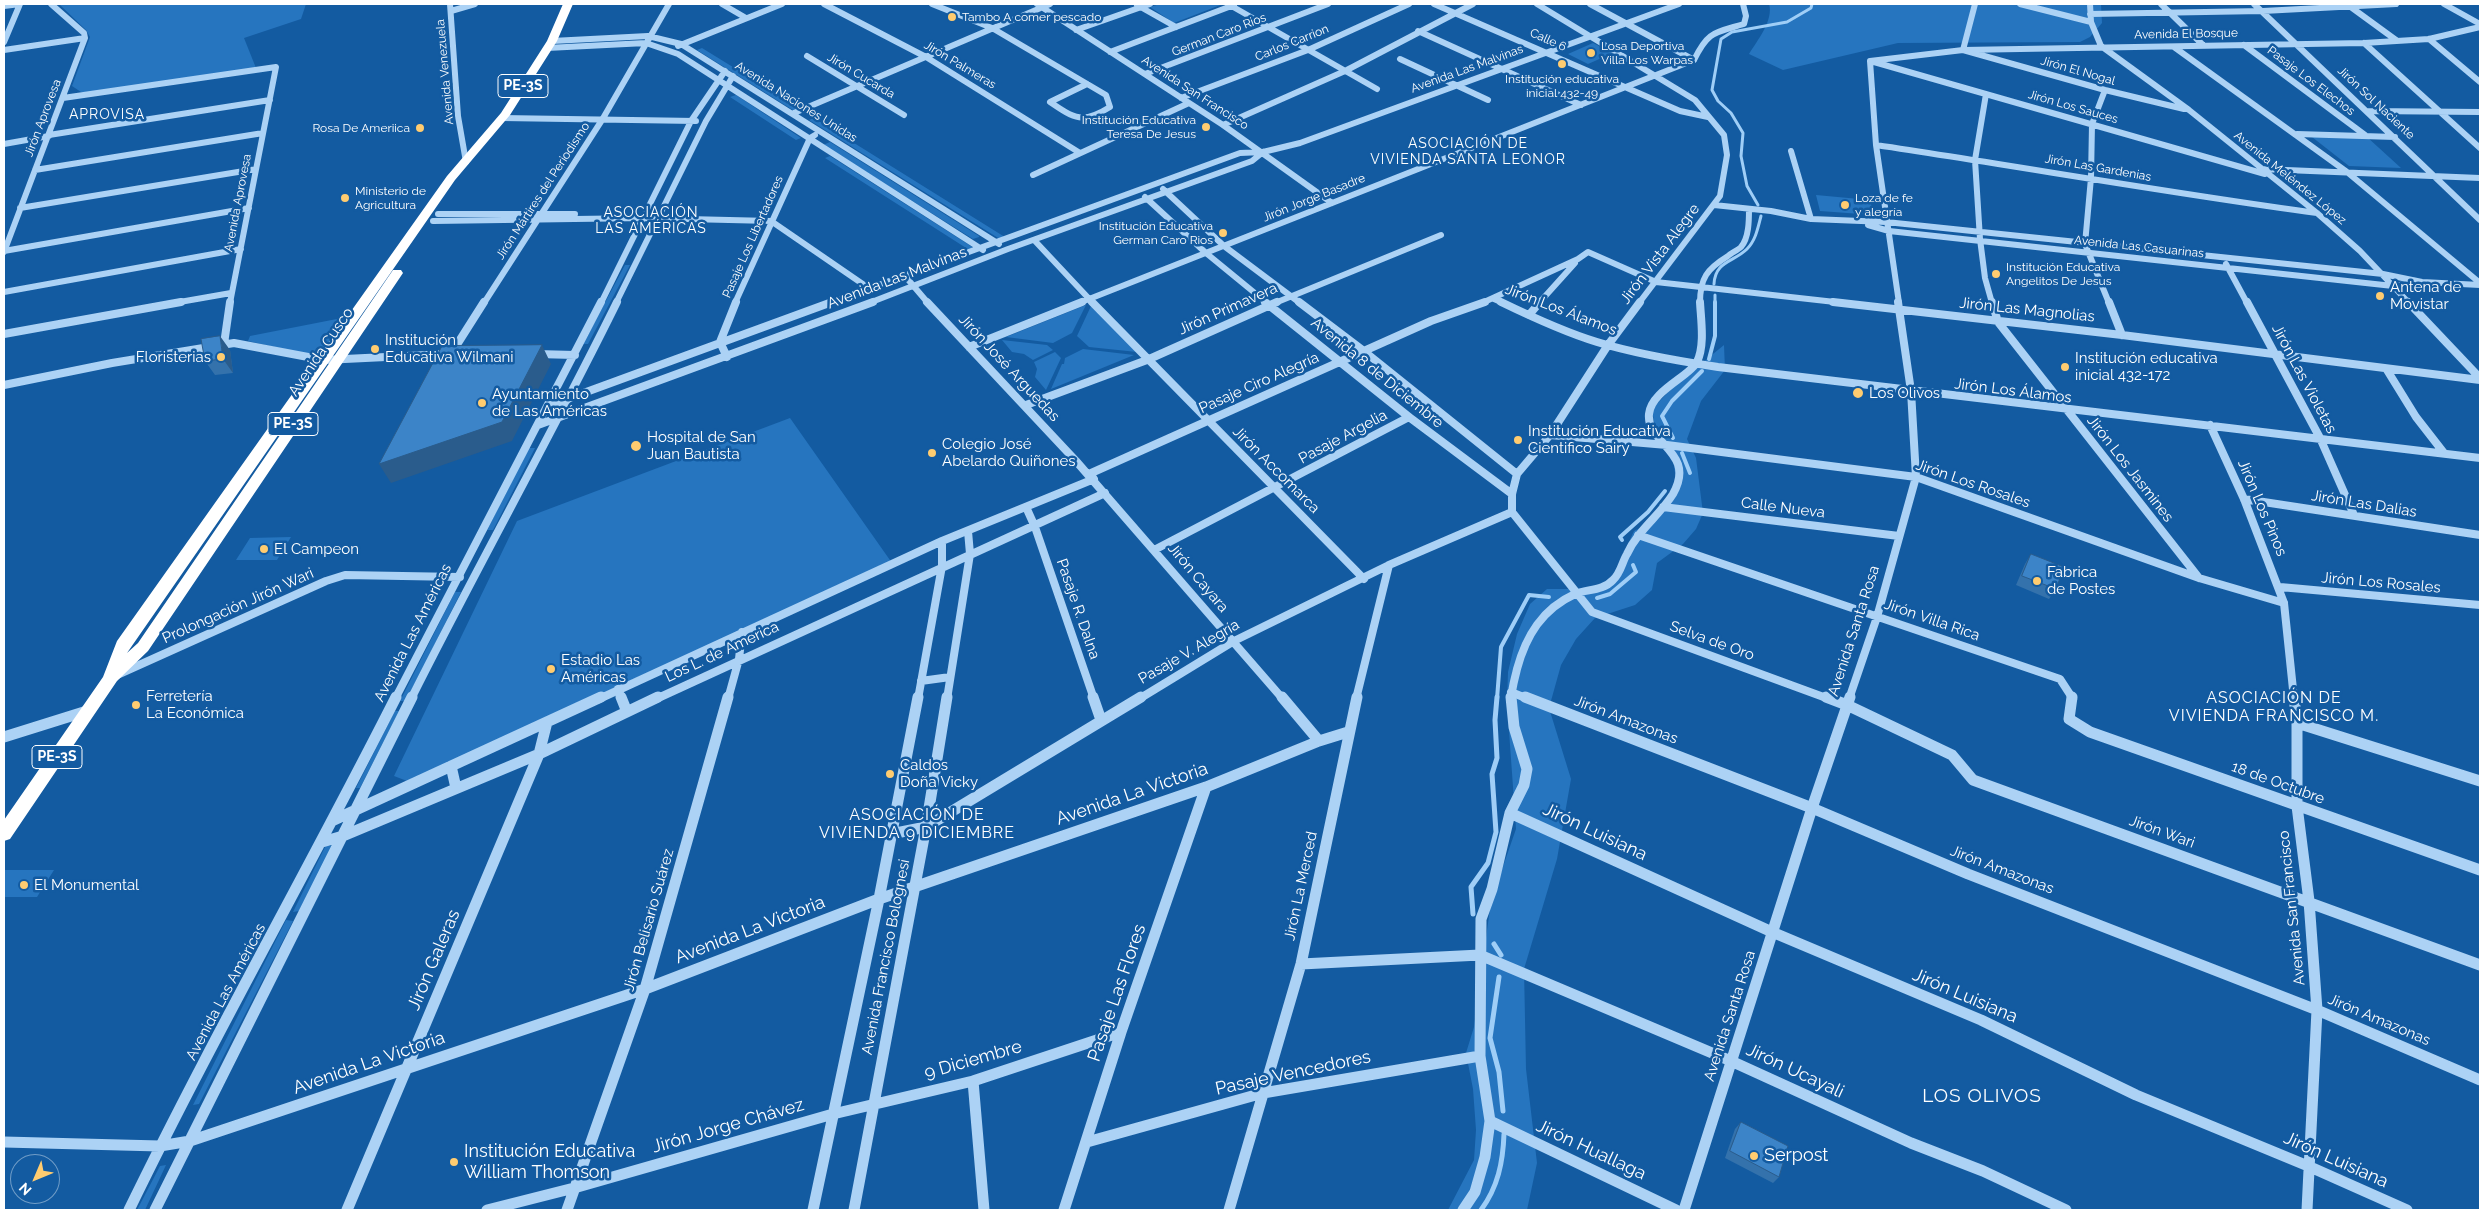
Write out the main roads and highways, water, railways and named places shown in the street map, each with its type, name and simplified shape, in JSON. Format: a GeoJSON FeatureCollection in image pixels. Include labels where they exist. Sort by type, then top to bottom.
{"type":"FeatureCollection","features":[{"type":"Feature","properties":{"kind":"highway","name":"Avenida Cusco"},"geometry":{"type":"LineString","coordinates":[[4,834],[110,679],[143,647],[330,359],[451,178],[502,118],[550,44],[568,4]]}},
{"type":"Feature","properties":{"kind":"highway","name":"Avenida Cusco"},"geometry":{"type":"LineString","coordinates":[[330,359],[436,217],[464,173],[466,162]]}},
{"type":"Feature","properties":{"kind":"waterway"},"geometry":{"type":"LineString","coordinates":[[1758,205],[1747,186],[1741,156],[1743,133],[1731,113],[1718,101],[1712,90],[1721,39],[1732,32],[1787,22],[1811,8],[1812,4]]}},
{"type":"Feature","properties":{"kind":"waterway"},"geometry":{"type":"LineString","coordinates":[[1714,284],[1715,276],[1721,266],[1742,253],[1753,242],[1761,216]]}},
{"type":"Feature","properties":{"kind":"waterway"},"geometry":{"type":"LineString","coordinates":[[1709,359],[1715,336],[1715,295]]}},
{"type":"Feature","properties":{"kind":"waterway"},"geometry":{"type":"LineString","coordinates":[[1673,438],[1662,416],[1672,401],[1702,371]]}},
{"type":"Feature","properties":{"kind":"waterway"},"geometry":{"type":"LineString","coordinates":[[1682,453],[1690,473]]}},
{"type":"Feature","properties":{"kind":"waterway"},"geometry":{"type":"LineString","coordinates":[[1622,540],[1620,537],[1648,512],[1665,491]]}},
{"type":"Feature","properties":{"kind":"waterway"},"geometry":{"type":"LineString","coordinates":[[1597,598],[1610,594],[1636,572],[1633,565]]}},
{"type":"Feature","properties":{"kind":"waterway"},"geometry":{"type":"LineString","coordinates":[[1497,699],[1501,647],[1529,595],[1549,597]]}},
{"type":"Feature","properties":{"kind":"waterway"},"geometry":{"type":"LineString","coordinates":[[1473,914],[1471,887],[1488,863],[1496,832],[1492,774],[1497,758],[1495,720],[1497,697]]}},
{"type":"Feature","properties":{"kind":"waterway"},"geometry":{"type":"LineString","coordinates":[[1494,944],[1501,955]]}},
{"type":"Feature","properties":{"kind":"waterway"},"geometry":{"type":"LineString","coordinates":[[1499,977],[1490,1038],[1499,1072],[1503,1111]]}},
{"type":"Feature","properties":{"kind":"waterway"},"geometry":{"type":"LineString","coordinates":[[1481,1210],[1492,1192],[1499,1174],[1504,1134]]}},
{"type":"Feature","properties":{"kind":"place","name":"Tambo A comer pescado"},"geometry":{"type":"Point","coordinates":[952,17]}},
{"type":"Feature","properties":{"kind":"place","name":"Losa Deportiva Villa Los Warpas"},"geometry":{"type":"Point","coordinates":[1591,53]}},
{"type":"Feature","properties":{"kind":"place","name":"Institución educativa inicial 432-49"},"geometry":{"type":"Point","coordinates":[1562,64]}},
{"type":"Feature","properties":{"kind":"place","name":"Institución Educativa Teresa De Jesus"},"geometry":{"type":"Point","coordinates":[1206,127]}},
{"type":"Feature","properties":{"kind":"place","name":"Rosa De Ameriica"},"geometry":{"type":"Point","coordinates":[420,128]}},
{"type":"Feature","properties":{"kind":"place","name":"Ministerio de Agricultura"},"geometry":{"type":"Point","coordinates":[345,198]}},
{"type":"Feature","properties":{"kind":"place","name":"Loza de fe y alegría"},"geometry":{"type":"Point","coordinates":[1845,205]}},
{"type":"Feature","properties":{"kind":"place","name":"Institución Educativa German Caro Rios"},"geometry":{"type":"Point","coordinates":[1223,233]}},
{"type":"Feature","properties":{"kind":"place","name":"Institución Educativa Angelitos De Jesus"},"geometry":{"type":"Point","coordinates":[1996,274]}},
{"type":"Feature","properties":{"kind":"place","name":"Antena de Movistar"},"geometry":{"type":"Point","coordinates":[2380,296]}},
{"type":"Feature","properties":{"kind":"place","name":"Institución Educativa Wilmani"},"geometry":{"type":"Point","coordinates":[375,349]}},
{"type":"Feature","properties":{"kind":"place","name":"Floristerias"},"geometry":{"type":"Point","coordinates":[221,357]}},
{"type":"Feature","properties":{"kind":"place","name":"Institución educativa inicial 432-172"},"geometry":{"type":"Point","coordinates":[2065,367]}},
{"type":"Feature","properties":{"kind":"place","name":"Los Olivos"},"geometry":{"type":"Point","coordinates":[1858,393]}},
{"type":"Feature","properties":{"kind":"place","name":"Ayuntamiento de Las Américas"},"geometry":{"type":"Point","coordinates":[482,403]}},
{"type":"Feature","properties":{"kind":"place","name":"Institución Educativa Cientifico Sairy"},"geometry":{"type":"Point","coordinates":[1518,440]}},
{"type":"Feature","properties":{"kind":"place","name":"Hospital de San Juan Bautista"},"geometry":{"type":"Point","coordinates":[636,446]}},
{"type":"Feature","properties":{"kind":"place","name":"Colegio José Abelardo Quiñones"},"geometry":{"type":"Point","coordinates":[932,453]}},
{"type":"Feature","properties":{"kind":"place","name":"El Campeon"},"geometry":{"type":"Point","coordinates":[264,549]}},
{"type":"Feature","properties":{"kind":"place","name":"Fabrica de Postes"},"geometry":{"type":"Point","coordinates":[2037,581]}},
{"type":"Feature","properties":{"kind":"place","name":"Estadio Las Américas"},"geometry":{"type":"Point","coordinates":[551,669]}},
{"type":"Feature","properties":{"kind":"place","name":"Ferretería La Económica"},"geometry":{"type":"Point","coordinates":[136,705]}},
{"type":"Feature","properties":{"kind":"place","name":"Caldos Doña Vicky"},"geometry":{"type":"Point","coordinates":[890,774]}},
{"type":"Feature","properties":{"kind":"place","name":"El Monumental"},"geometry":{"type":"Point","coordinates":[24,885]}},
{"type":"Feature","properties":{"kind":"place","name":"Serpost"},"geometry":{"type":"Point","coordinates":[1754,1156]}},
{"type":"Feature","properties":{"kind":"place","name":"Institución Educativa William Thomson"},"geometry":{"type":"Point","coordinates":[454,1162]}},
{"type":"Feature","properties":{"kind":"district","name":"APROVISA"},"geometry":{"type":"Point","coordinates":[107,115]}},
{"type":"Feature","properties":{"kind":"district","name":"ASOCIACIÓN DE VIVIENDA SANTA LEONOR"},"geometry":{"type":"Point","coordinates":[1468,152]}},
{"type":"Feature","properties":{"kind":"district","name":"ASOCIACIÓN LAS AMÉRICAS"},"geometry":{"type":"Point","coordinates":[651,222]}},
{"type":"Feature","properties":{"kind":"district","name":"ASOCIACIÓN DE VIVIENDA FRANCISCO M."},"geometry":{"type":"Point","coordinates":[2274,707]}},
{"type":"Feature","properties":{"kind":"district","name":"ASOCIACIÓN DE VIVIENDA 9 DICIEMBRE"},"geometry":{"type":"Point","coordinates":[917,824]}},
{"type":"Feature","properties":{"kind":"district","name":"LOS OLIVOS"},"geometry":{"type":"Point","coordinates":[1982,1096]}}]}
